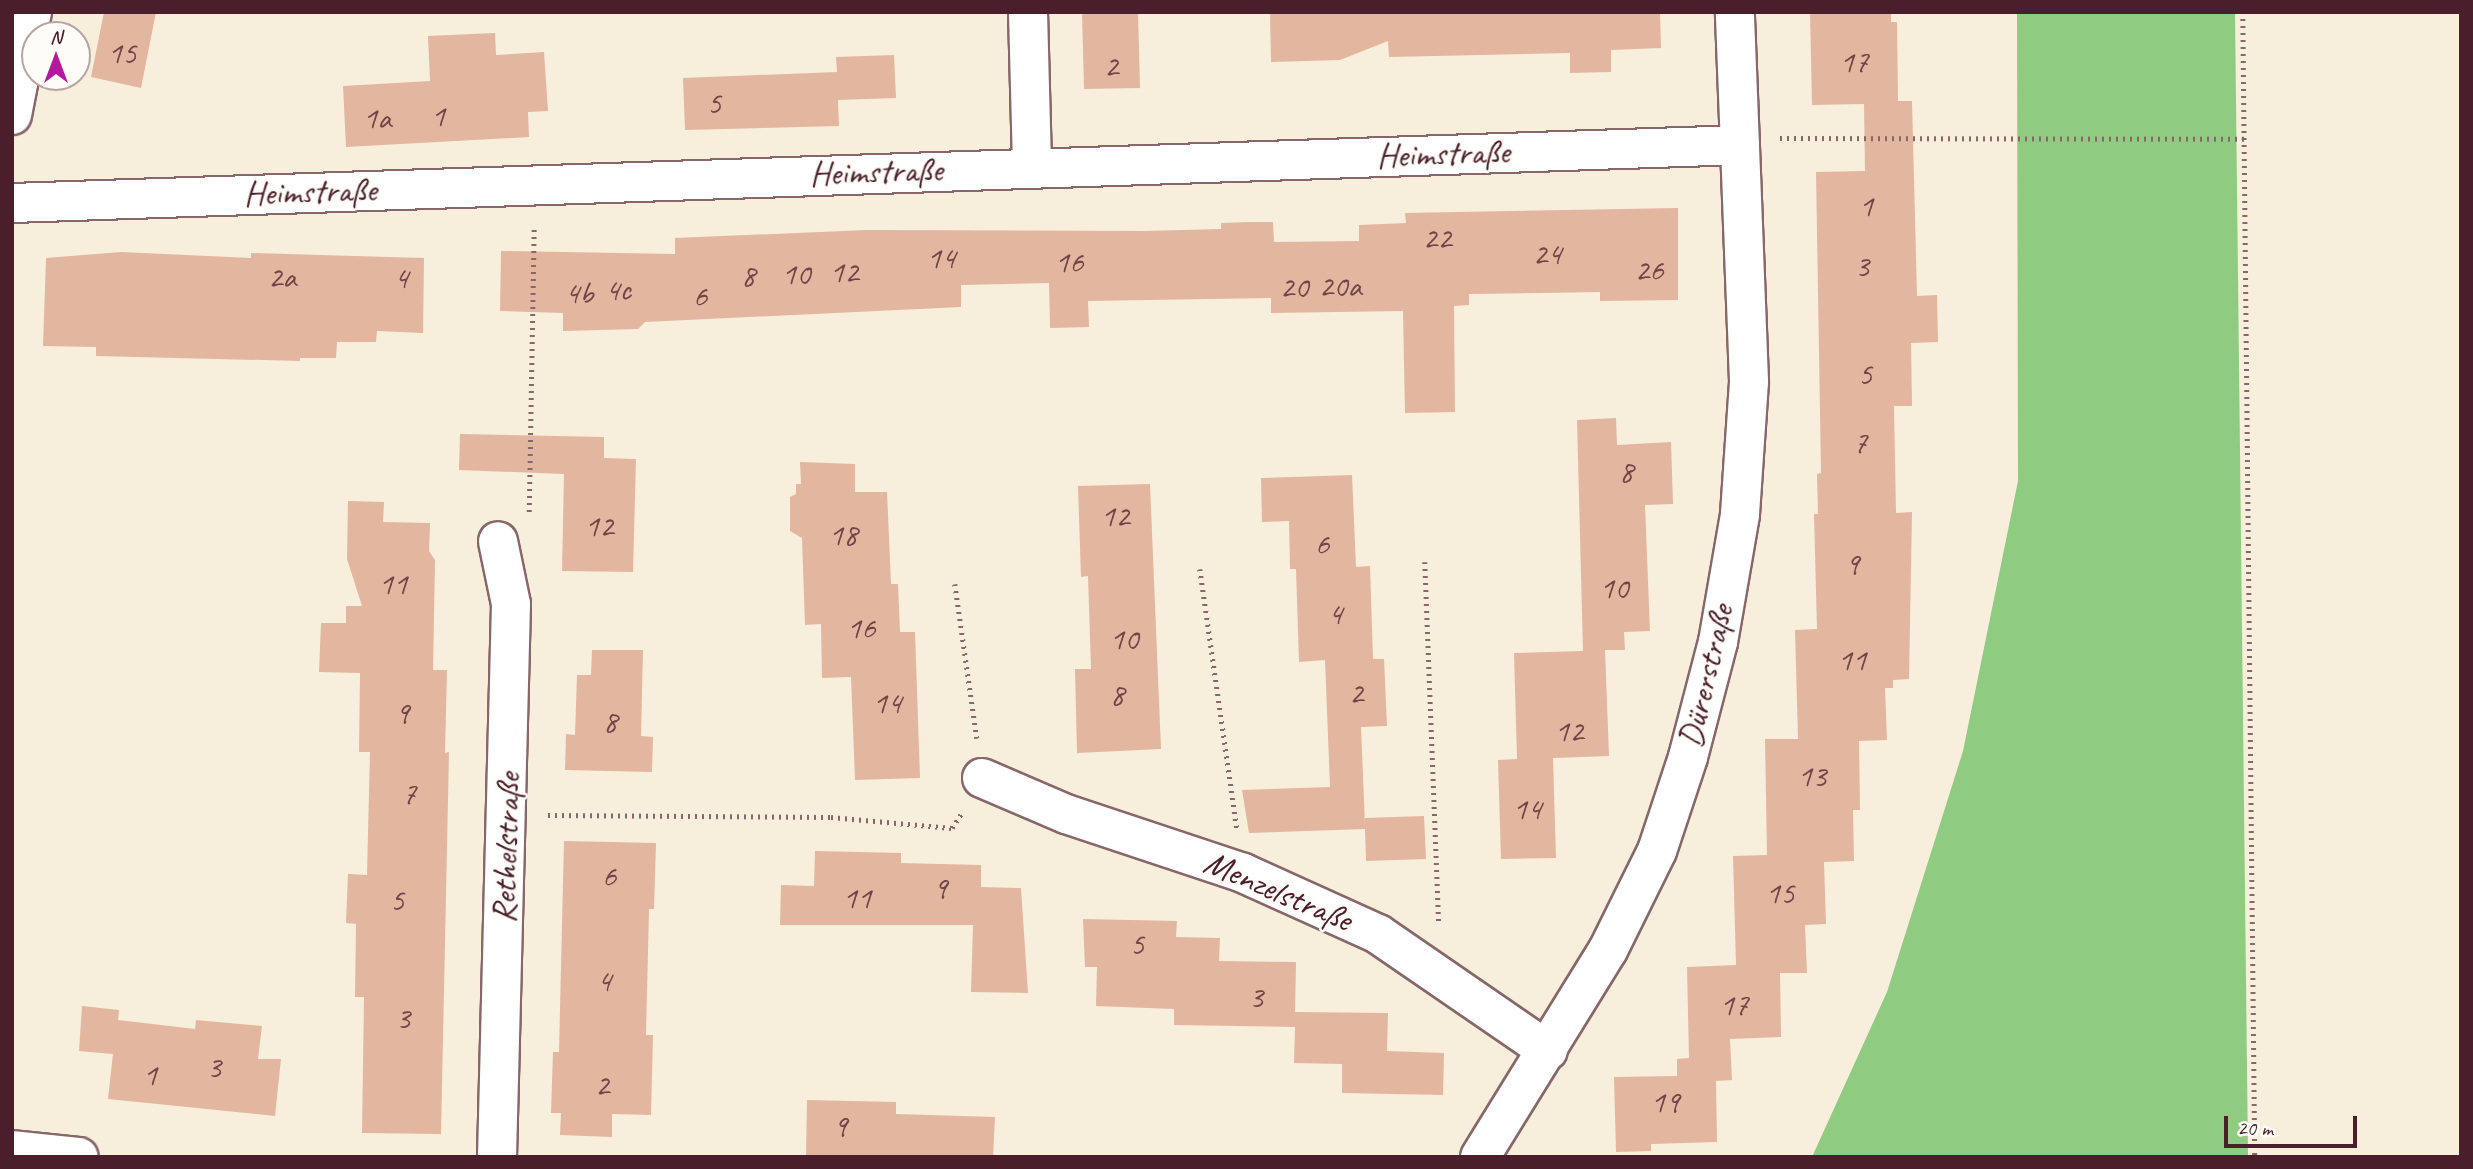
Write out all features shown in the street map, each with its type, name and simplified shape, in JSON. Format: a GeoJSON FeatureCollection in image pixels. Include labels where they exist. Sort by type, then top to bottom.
{"type":"FeatureCollection","features":[{"type":"Feature","properties":{"kind":"street"},"geometry":{"type":"LineString","coordinates":[[12,115],[32,12]]}},
{"type":"Feature","properties":{"kind":"street"},"geometry":{"type":"LineString","coordinates":[[1028,12],[1032,166]]}},
{"type":"Feature","properties":{"kind":"street","name":"Dürerstraße"},"geometry":{"type":"LineString","coordinates":[[1480,1157],[1608,950],[1657,851],[1688,757],[1718,642],[1747,446],[1749,381],[1735,12]]}},
{"type":"Feature","properties":{"kind":"street","name":"Heimstraße"},"geometry":{"type":"LineString","coordinates":[[12,203],[1032,166],[1740,145]]}},
{"type":"Feature","properties":{"kind":"street","name":"Rethelstraße"},"geometry":{"type":"LineString","coordinates":[[497,1157],[508,815],[511,604],[498,541]]}},
{"type":"Feature","properties":{"kind":"street","name":"Menzelstraße"},"geometry":{"type":"LineString","coordinates":[[982,778],[1066,814],[1243,873],[1377,934],[1441,974],[1548,1051]]}},
{"type":"Feature","properties":{"kind":"street"},"geometry":{"type":"LineString","coordinates":[[12,1150],[79,1157]]}},
{"type":"Feature","properties":{"kind":"path"},"geometry":{"type":"LineString","coordinates":[[2243,12],[2255,1157]]}},
{"type":"Feature","properties":{"kind":"path"},"geometry":{"type":"LineString","coordinates":[[1740,145],[1791,136],[2244,139]]}},
{"type":"Feature","properties":{"kind":"path"},"geometry":{"type":"LineString","coordinates":[[498,541],[530,512],[535,184]]}},
{"type":"Feature","properties":{"kind":"path"},"geometry":{"type":"LineString","coordinates":[[1426,562],[1441,974]]}},
{"type":"Feature","properties":{"kind":"path"},"geometry":{"type":"LineString","coordinates":[[1199,569],[1243,873]]}},
{"type":"Feature","properties":{"kind":"path"},"geometry":{"type":"LineString","coordinates":[[508,815],[831,817],[952,828],[982,778],[955,583]]}},
{"type":"Feature","properties":{"kind":"green space"},"geometry":{"type":"Polygon","coordinates":[[[2017,12],[2235,12],[2248,1157],[1812,1157],[1887,992],[1963,751],[2018,481],[2017,12]]]}},
{"type":"Feature","properties":{"kind":"building"},"geometry":{"type":"Polygon","coordinates":[[[104,12],[156,12],[141,88],[91,77],[104,12]]]}},
{"type":"Feature","properties":{"kind":"building"},"geometry":{"type":"Polygon","coordinates":[[[1082,12],[1138,12],[1140,88],[1084,89],[1082,12]]]}},
{"type":"Feature","properties":{"kind":"building"},"geometry":{"type":"Polygon","coordinates":[[[1270,12],[1660,12],[1661,48],[1611,50],[1611,72],[1570,73],[1570,53],[1389,57],[1388,41],[1340,60],[1271,62],[1270,12]]]}},
{"type":"Feature","properties":{"kind":"building"},"geometry":{"type":"Polygon","coordinates":[[[1810,12],[1891,12],[1891,22],[1897,22],[1898,101],[1912,101],[1917,296],[1937,295],[1938,342],[1911,343],[1912,406],[1894,406],[1896,513],[1912,512],[1909,679],[1893,680],[1893,688],[1885,688],[1887,740],[1859,741],[1860,810],[1853,810],[1854,861],[1824,862],[1826,924],[1805,925],[1807,973],[1780,973],[1781,1037],[1730,1039],[1732,1080],[1716,1081],[1717,1142],[1651,1144],[1651,1151],[1616,1152],[1614,1077],[1677,1076],[1677,1059],[1689,1058],[1687,967],[1736,965],[1733,856],[1767,855],[1765,739],[1798,739],[1795,630],[1817,629],[1814,514],[1818,514],[1817,474],[1821,473],[1816,172],[1865,171],[1864,104],[1812,105],[1810,12]]]}},
{"type":"Feature","properties":{"kind":"building"},"geometry":{"type":"Polygon","coordinates":[[[495,33],[496,55],[544,52],[548,111],[528,112],[529,137],[346,147],[343,86],[430,81],[428,36],[495,33]]]}},
{"type":"Feature","properties":{"kind":"building"},"geometry":{"type":"Polygon","coordinates":[[[894,55],[896,98],[838,100],[839,126],[685,130],[683,78],[837,72],[836,57],[894,55]]]}},
{"type":"Feature","properties":{"kind":"building"},"geometry":{"type":"Polygon","coordinates":[[[1678,208],[1678,300],[1600,301],[1600,292],[1469,294],[1469,305],[1454,306],[1455,412],[1405,413],[1403,311],[1271,313],[1271,298],[1088,301],[1089,327],[1050,328],[1049,283],[961,285],[961,307],[645,322],[638,329],[563,331],[563,313],[500,311],[501,251],[675,254],[675,238],[867,230],[1221,229],[1221,223],[1250,222],[1273,222],[1274,242],[1359,241],[1359,225],[1406,223],[1405,213],[1678,208]]]}},
{"type":"Feature","properties":{"kind":"building"},"geometry":{"type":"Polygon","coordinates":[[[121,252],[251,258],[251,253],[424,258],[423,333],[377,331],[376,342],[337,342],[336,358],[300,358],[300,361],[96,356],[96,347],[43,346],[46,258],[121,252]]]}},
{"type":"Feature","properties":{"kind":"building"},"geometry":{"type":"Polygon","coordinates":[[[1616,418],[1617,445],[1671,442],[1673,504],[1645,505],[1650,631],[1624,632],[1625,650],[1605,650],[1609,756],[1553,758],[1556,858],[1501,859],[1498,760],[1517,759],[1514,653],[1583,651],[1577,420],[1616,418]]]}},
{"type":"Feature","properties":{"kind":"building"},"geometry":{"type":"Polygon","coordinates":[[[460,434],[604,437],[604,458],[636,459],[633,572],[562,571],[564,474],[459,470],[460,434]]]}},
{"type":"Feature","properties":{"kind":"building"},"geometry":{"type":"Polygon","coordinates":[[[800,462],[855,464],[855,492],[887,492],[891,584],[898,584],[900,632],[915,632],[920,778],[855,780],[851,677],[822,678],[821,624],[805,625],[802,538],[790,531],[790,497],[796,494],[796,484],[801,484],[800,462]]]}},
{"type":"Feature","properties":{"kind":"building"},"geometry":{"type":"Polygon","coordinates":[[[1352,475],[1356,567],[1370,566],[1373,659],[1384,659],[1387,726],[1361,727],[1365,826],[1365,818],[1424,816],[1426,859],[1366,861],[1365,829],[1249,833],[1242,790],[1330,787],[1325,660],[1299,662],[1296,569],[1290,569],[1289,521],[1262,522],[1261,478],[1352,475]]]}},
{"type":"Feature","properties":{"kind":"building"},"geometry":{"type":"Polygon","coordinates":[[[1150,484],[1161,749],[1077,753],[1075,669],[1091,669],[1088,576],[1081,577],[1078,486],[1150,484]]]}},
{"type":"Feature","properties":{"kind":"building"},"geometry":{"type":"Polygon","coordinates":[[[348,501],[384,502],[383,522],[430,523],[429,551],[435,560],[433,670],[447,670],[445,753],[449,752],[441,1134],[362,1133],[364,997],[355,997],[356,924],[346,923],[348,874],[367,875],[370,752],[359,752],[360,673],[319,672],[321,623],[346,623],[346,606],[362,606],[347,559],[348,501]]]}},
{"type":"Feature","properties":{"kind":"building"},"geometry":{"type":"Polygon","coordinates":[[[592,650],[643,650],[641,736],[653,737],[652,772],[565,770],[566,734],[575,735],[577,675],[591,675],[592,650]]]}},
{"type":"Feature","properties":{"kind":"building"},"geometry":{"type":"Polygon","coordinates":[[[564,841],[656,843],[654,909],[649,909],[646,1035],[653,1035],[651,1115],[612,1114],[612,1137],[560,1135],[561,1113],[551,1113],[553,1052],[559,1052],[564,841]]]}},
{"type":"Feature","properties":{"kind":"building"},"geometry":{"type":"Polygon","coordinates":[[[815,851],[901,853],[901,863],[981,865],[981,887],[1021,888],[1028,993],[971,992],[973,925],[780,925],[781,885],[814,886],[815,851]]]}},
{"type":"Feature","properties":{"kind":"building"},"geometry":{"type":"Polygon","coordinates":[[[1083,919],[1177,921],[1176,937],[1220,938],[1219,961],[1296,962],[1295,1012],[1388,1013],[1387,1051],[1444,1053],[1443,1095],[1342,1093],[1342,1064],[1294,1063],[1295,1027],[1174,1025],[1174,1009],[1096,1006],[1097,967],[1085,967],[1083,919]]]}},
{"type":"Feature","properties":{"kind":"building"},"geometry":{"type":"Polygon","coordinates":[[[82,1006],[119,1010],[118,1020],[195,1029],[196,1020],[262,1026],[258,1059],[281,1059],[275,1116],[108,1099],[113,1054],[79,1051],[82,1006]]]}},
{"type":"Feature","properties":{"kind":"building"},"geometry":{"type":"Polygon","coordinates":[[[807,1100],[896,1102],[896,1114],[995,1117],[993,1157],[806,1157],[807,1100]]]}}]}
